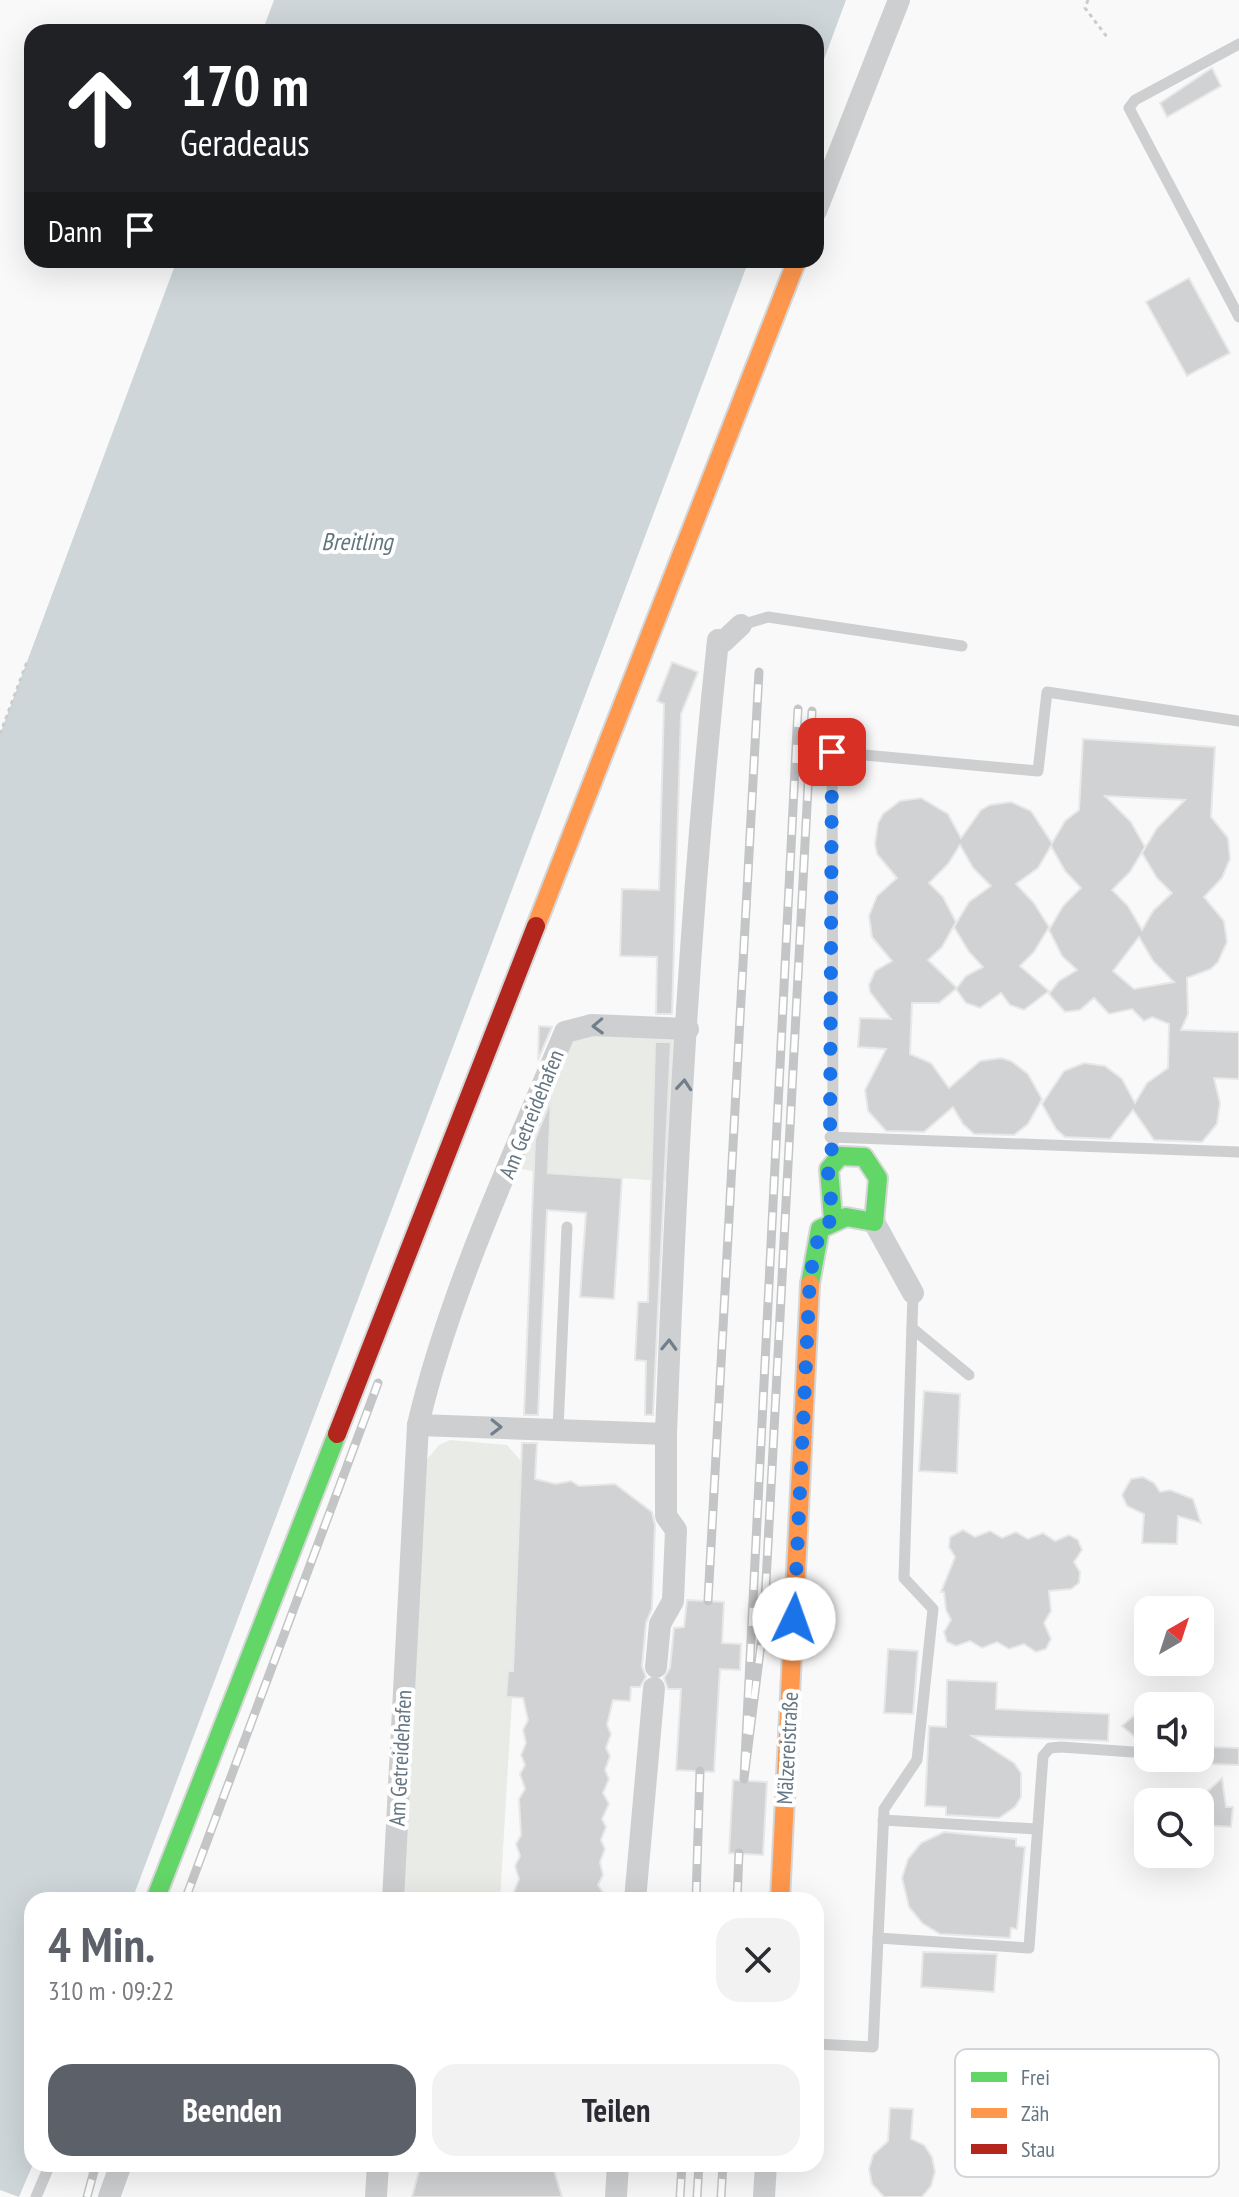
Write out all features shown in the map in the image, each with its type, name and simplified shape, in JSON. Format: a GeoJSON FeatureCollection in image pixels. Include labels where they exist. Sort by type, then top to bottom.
{"type":"FeatureCollection","features":[{"type":"Feature","properties":{"kind":"street"},"geometry":{"type":"LineString","coordinates":[[824,191],[899,0]]}},
{"type":"Feature","properties":{"kind":"street"},"geometry":{"type":"LineString","coordinates":[[158,1892],[794,268]]}},
{"type":"Feature","properties":{"kind":"street"},"geometry":{"type":"LineString","coordinates":[[636,1892],[660,1624],[673,1601],[676,1530],[666,1516],[666,1434],[676,1182],[701,799],[718,640],[723,642],[741,625]]}},
{"type":"Feature","properties":{"kind":"street","name":"Am Getreidehafen"},"geometry":{"type":"LineString","coordinates":[[393,1892],[418,1425],[435,1360],[508,1166],[565,1032],[592,1025],[688,1029]]}},
{"type":"Feature","properties":{"kind":"street"},"geometry":{"type":"LineString","coordinates":[[874,1222],[851,1214],[833,1219],[828,1172],[833,1160],[845,1153],[861,1155],[872,1162],[878,1177],[874,1222],[913,1293]]}},
{"type":"Feature","properties":{"kind":"street","name":"Mälzereistraße"},"geometry":{"type":"LineString","coordinates":[[780,1892],[810,1276],[820,1229],[833,1219]]}},
{"type":"Feature","properties":{"kind":"street"},"geometry":{"type":"LineString","coordinates":[[418,1425],[666,1434]]}},
{"type":"Feature","properties":{"kind":"street"},"geometry":{"type":"LineString","coordinates":[[109,2197],[118,2172]]}},
{"type":"Feature","properties":{"kind":"street"},"geometry":{"type":"LineString","coordinates":[[376,2197],[378,2172]]}},
{"type":"Feature","properties":{"kind":"street"},"geometry":{"type":"LineString","coordinates":[[616,2197],[618,2172]]}},
{"type":"Feature","properties":{"kind":"street"},"geometry":{"type":"LineString","coordinates":[[764,2197],[766,2172]]}},
{"type":"Feature","properties":{"kind":"lane"},"geometry":{"type":"LineString","coordinates":[[1239,44],[1135,100],[1129,108],[1239,317]]}},
{"type":"Feature","properties":{"kind":"lane"},"geometry":{"type":"LineString","coordinates":[[741,625],[768,617],[962,646]]}},
{"type":"Feature","properties":{"kind":"lane"},"geometry":{"type":"LineString","coordinates":[[833,1160],[830,1137],[832,752],[1038,771],[1047,692],[1239,721]]}},
{"type":"Feature","properties":{"kind":"lane"},"geometry":{"type":"LineString","coordinates":[[830,1137],[1239,1152]]}},
{"type":"Feature","properties":{"kind":"lane"},"geometry":{"type":"LineString","coordinates":[[558,1429],[567,1227]]}},
{"type":"Feature","properties":{"kind":"lane"},"geometry":{"type":"LineString","coordinates":[[824,2044],[873,2047],[884,1809],[917,1760],[933,1609],[904,1578],[913,1293]]}},
{"type":"Feature","properties":{"kind":"lane"},"geometry":{"type":"LineString","coordinates":[[912,1328],[969,1375]]}},
{"type":"Feature","properties":{"kind":"lane"},"geometry":{"type":"LineString","coordinates":[[878,1938],[1029,1948],[1040,1766],[1050,1748],[1134,1752]]}},
{"type":"Feature","properties":{"kind":"lane"},"geometry":{"type":"LineString","coordinates":[[883,1820],[1036,1829]]}},
{"type":"Feature","properties":{"kind":"lane"},"geometry":{"type":"LineString","coordinates":[[36,2197],[47,2172]]}},
{"type":"Feature","properties":{"kind":"path"},"geometry":{"type":"LineString","coordinates":[[1088,0],[1085,8],[1107,37]]}},
{"type":"Feature","properties":{"kind":"path"},"geometry":{"type":"LineString","coordinates":[[0,734],[27,662]]}},
{"type":"Feature","properties":{"kind":"shaded area"},"geometry":{"type":"Polygon","coordinates":[[[688,1029],[676,1182],[537,1172],[508,1166],[565,1032],[688,1029]]]}},
{"type":"Feature","properties":{"kind":"shaded area"},"geometry":{"type":"Polygon","coordinates":[[[450,1440],[507,1445],[521,1461],[523,1473],[513,1671],[508,1671],[506,1696],[512,1698],[500,1892],[400,1892],[424,1463],[439,1445],[450,1440]]]}},
{"type":"Feature","properties":{"kind":"water"},"geometry":{"type":"Polygon","coordinates":[[[274,0],[846,0],[824,59],[824,24],[265,24],[274,0]]]}},
{"type":"Feature","properties":{"kind":"water","name":"Breitling"},"geometry":{"type":"Polygon","coordinates":[[[174,268],[746,268],[135,1892],[24,1892],[24,2172],[30,2172],[19,2197],[0,2190],[0,734],[174,268]]]}},
{"type":"Feature","properties":{"kind":"building"},"geometry":{"type":"Polygon","coordinates":[[[1212,68],[1221,86],[1167,117],[1160,103],[1212,68]]]}},
{"type":"Feature","properties":{"kind":"building"},"geometry":{"type":"Polygon","coordinates":[[[1189,278],[1230,353],[1187,376],[1146,302],[1189,278]]]}},
{"type":"Feature","properties":{"kind":"building"},"geometry":{"type":"Polygon","coordinates":[[[672,662],[698,672],[681,714],[672,1014],[656,1014],[657,957],[620,956],[622,889],[659,890],[664,704],[657,701],[672,662]]]}},
{"type":"Feature","properties":{"kind":"building"},"geometry":{"type":"Polygon","coordinates":[[[1083,739],[1215,747],[1211,817],[1228,838],[1230,859],[1222,878],[1204,897],[1224,921],[1227,942],[1218,962],[1211,969],[1187,978],[1188,1014],[1181,1030],[1239,1032],[1239,1079],[1214,1078],[1220,1103],[1217,1124],[1202,1142],[1154,1140],[1133,1110],[1110,1139],[1065,1137],[1056,1129],[1042,1104],[1064,1071],[1084,1063],[1105,1066],[1122,1079],[1135,1103],[1147,1083],[1168,1068],[1169,1024],[1152,1017],[1144,1021],[1132,1009],[1109,1014],[1094,998],[1080,1010],[1065,1012],[1049,994],[1059,981],[1077,970],[1062,956],[1049,930],[1063,906],[1081,888],[1065,871],[1051,846],[1038,868],[1016,884],[1034,903],[1049,927],[1034,952],[1020,966],[1049,991],[1024,1010],[1010,1005],[1001,993],[980,1008],[966,1003],[956,989],[939,1003],[912,1003],[910,1054],[931,1063],[949,1088],[980,1061],[1001,1058],[1011,1061],[1028,1074],[1042,1099],[1028,1124],[1014,1135],[974,1134],[963,1124],[953,1107],[924,1132],[886,1131],[868,1111],[865,1090],[886,1049],[858,1047],[860,1018],[891,1019],[870,992],[869,985],[875,971],[892,961],[872,937],[869,916],[877,896],[897,878],[877,854],[878,823],[883,814],[900,801],[921,798],[948,814],[961,838],[981,810],[990,805],[1011,802],[1031,811],[1052,843],[1065,821],[1079,810],[1083,739]],[[1105,796],[1131,822],[1145,847],[1130,872],[1112,890],[1128,906],[1142,930],[1153,911],[1172,893],[1157,878],[1142,853],[1157,828],[1185,800],[1105,796]],[[960,845],[948,864],[929,883],[943,897],[956,922],[942,947],[928,960],[957,988],[966,976],[983,967],[969,952],[954,927],[969,902],[991,886],[973,868],[960,845]],[[1139,937],[1113,971],[1134,989],[1174,982],[1153,961],[1139,937]]]}},
{"type":"Feature","properties":{"kind":"building"},"geometry":{"type":"Polygon","coordinates":[[[539,1026],[552,1027],[538,1060],[539,1026]]]}},
{"type":"Feature","properties":{"kind":"building"},"geometry":{"type":"Polygon","coordinates":[[[655,1042],[671,1042],[653,1415],[645,1415],[646,1361],[635,1360],[638,1302],[648,1302],[655,1042]]]}},
{"type":"Feature","properties":{"kind":"building"},"geometry":{"type":"Polygon","coordinates":[[[551,1100],[548,1173],[622,1178],[614,1299],[580,1297],[586,1213],[547,1210],[538,1415],[524,1415],[535,1139],[551,1100]]]}},
{"type":"Feature","properties":{"kind":"building"},"geometry":{"type":"Polygon","coordinates":[[[924,1391],[960,1394],[957,1473],[919,1471],[924,1391]]]}},
{"type":"Feature","properties":{"kind":"building"},"geometry":{"type":"Polygon","coordinates":[[[522,1443],[537,1443],[535,1479],[556,1484],[571,1481],[579,1486],[615,1484],[652,1512],[655,1525],[652,1609],[646,1623],[642,1666],[646,1677],[640,1687],[631,1687],[630,1701],[613,1700],[607,1725],[611,1734],[606,1748],[610,1756],[605,1770],[609,1779],[603,1793],[609,1804],[602,1819],[606,1827],[601,1840],[605,1849],[600,1862],[603,1875],[598,1885],[603,1892],[514,1892],[519,1879],[515,1866],[520,1856],[516,1844],[521,1835],[519,1799],[525,1789],[520,1774],[525,1765],[521,1755],[526,1743],[523,1730],[528,1720],[523,1698],[506,1697],[508,1671],[513,1671],[522,1443]]]}},
{"type":"Feature","properties":{"kind":"building"},"geometry":{"type":"Polygon","coordinates":[[[1143,1477],[1154,1483],[1160,1492],[1170,1490],[1193,1499],[1201,1523],[1178,1516],[1177,1544],[1142,1543],[1144,1514],[1127,1506],[1122,1495],[1131,1479],[1143,1477]]]}},
{"type":"Feature","properties":{"kind":"building"},"geometry":{"type":"Polygon","coordinates":[[[963,1530],[975,1537],[990,1531],[1002,1538],[1016,1532],[1028,1539],[1043,1533],[1055,1541],[1069,1535],[1078,1540],[1082,1550],[1074,1562],[1080,1572],[1079,1583],[1071,1589],[1049,1591],[1051,1611],[1044,1623],[1051,1639],[1046,1649],[1036,1652],[1024,1644],[1009,1649],[997,1642],[982,1648],[970,1641],[956,1646],[947,1642],[944,1632],[951,1620],[946,1610],[944,1592],[941,1592],[955,1557],[949,1547],[950,1537],[963,1530]]]}},
{"type":"Feature","properties":{"kind":"building"},"geometry":{"type":"Polygon","coordinates":[[[687,1600],[724,1602],[722,1643],[741,1644],[740,1670],[720,1669],[714,1772],[676,1770],[681,1689],[668,1689],[664,1678],[670,1668],[674,1628],[684,1627],[687,1600]]]}},
{"type":"Feature","properties":{"kind":"building"},"geometry":{"type":"Polygon","coordinates":[[[888,1649],[918,1651],[913,1714],[884,1713],[888,1649]]]}},
{"type":"Feature","properties":{"kind":"building"},"geometry":{"type":"Polygon","coordinates":[[[947,1680],[997,1682],[996,1709],[1109,1714],[1108,1741],[972,1736],[1014,1763],[1021,1773],[1021,1797],[1015,1807],[999,1818],[946,1815],[946,1807],[925,1806],[929,1726],[946,1727],[947,1680]]]}},
{"type":"Feature","properties":{"kind":"building"},"geometry":{"type":"Polygon","coordinates":[[[1134,1716],[1134,1736],[1122,1726],[1134,1716]]]}},
{"type":"Feature","properties":{"kind":"building"},"geometry":{"type":"Polygon","coordinates":[[[1214,1747],[1239,1748],[1239,1765],[1214,1764],[1214,1747]]]}},
{"type":"Feature","properties":{"kind":"building"},"geometry":{"type":"Polygon","coordinates":[[[1222,1778],[1226,1807],[1233,1807],[1231,1827],[1214,1826],[1214,1788],[1211,1788],[1222,1778]]]}},
{"type":"Feature","properties":{"kind":"building"},"geometry":{"type":"Polygon","coordinates":[[[733,1780],[767,1782],[763,1855],[729,1853],[733,1780]]]}},
{"type":"Feature","properties":{"kind":"building"},"geometry":{"type":"Polygon","coordinates":[[[944,1832],[1016,1839],[1016,1846],[1025,1847],[1017,1929],[1011,1928],[1010,1938],[940,1934],[922,1923],[909,1907],[902,1878],[908,1859],[921,1843],[944,1832]]]}},
{"type":"Feature","properties":{"kind":"building"},"geometry":{"type":"Polygon","coordinates":[[[923,1952],[997,1954],[994,1992],[921,1987],[923,1952]]]}},
{"type":"Feature","properties":{"kind":"building"},"geometry":{"type":"Polygon","coordinates":[[[890,2108],[913,2109],[911,2139],[924,2145],[932,2157],[935,2172],[931,2186],[922,2197],[884,2197],[872,2184],[869,2169],[873,2155],[888,2141],[890,2108]]]}},
{"type":"Feature","properties":{"kind":"building"},"geometry":{"type":"Polygon","coordinates":[[[419,2172],[554,2172],[562,2197],[412,2197],[419,2172]]]}},
{"type":"Feature","properties":{"kind":"railway"},"geometry":{"type":"LineString","coordinates":[[708,1601],[759,672]]}},
{"type":"Feature","properties":{"kind":"railway"},"geometry":{"type":"LineString","coordinates":[[798,709],[744,1779],[764,1620],[812,711]]}},
{"type":"Feature","properties":{"kind":"railway"},"geometry":{"type":"LineString","coordinates":[[188,1892],[378,1383]]}},
{"type":"Feature","properties":{"kind":"railway"},"geometry":{"type":"LineString","coordinates":[[696,1892],[700,1771]]}},
{"type":"Feature","properties":{"kind":"railway"},"geometry":{"type":"LineString","coordinates":[[737,1892],[739,1853]]}},
{"type":"Feature","properties":{"kind":"railway"},"geometry":{"type":"LineString","coordinates":[[87,2197],[94,2172]]}},
{"type":"Feature","properties":{"kind":"railway"},"geometry":{"type":"LineString","coordinates":[[680,2197],[682,2172]]}},
{"type":"Feature","properties":{"kind":"railway"},"geometry":{"type":"LineString","coordinates":[[697,2197],[699,2172]]}},
{"type":"Feature","properties":{"kind":"railway"},"geometry":{"type":"LineString","coordinates":[[721,2197],[723,2172]]}},
{"type":"Feature","properties":{"kind":"traffic: fast"},"geometry":{"type":"LineString","coordinates":[[810,1284],[820,1229],[846,1217],[874,1222],[878,1178],[864,1157],[840,1156],[829,1169],[833,1219]]}},
{"type":"Feature","properties":{"kind":"traffic: fast"},"geometry":{"type":"LineString","coordinates":[[158,1892],[337,1434]]}},
{"type":"Feature","properties":{"kind":"traffic: slow"},"geometry":{"type":"LineString","coordinates":[[536,926],[794,268]]}},
{"type":"Feature","properties":{"kind":"traffic: slow"},"geometry":{"type":"LineString","coordinates":[[780,1892],[810,1284]]}},
{"type":"Feature","properties":{"kind":"traffic: jam"},"geometry":{"type":"LineString","coordinates":[[337,1434],[536,926]]}},
{"type":"Feature","properties":{"kind":"route"},"geometry":{"type":"LineString","coordinates":[[794,1619],[810,1276],[820,1229],[833,1219],[828,1172],[833,1160],[830,1137],[832,752]]}}]}
